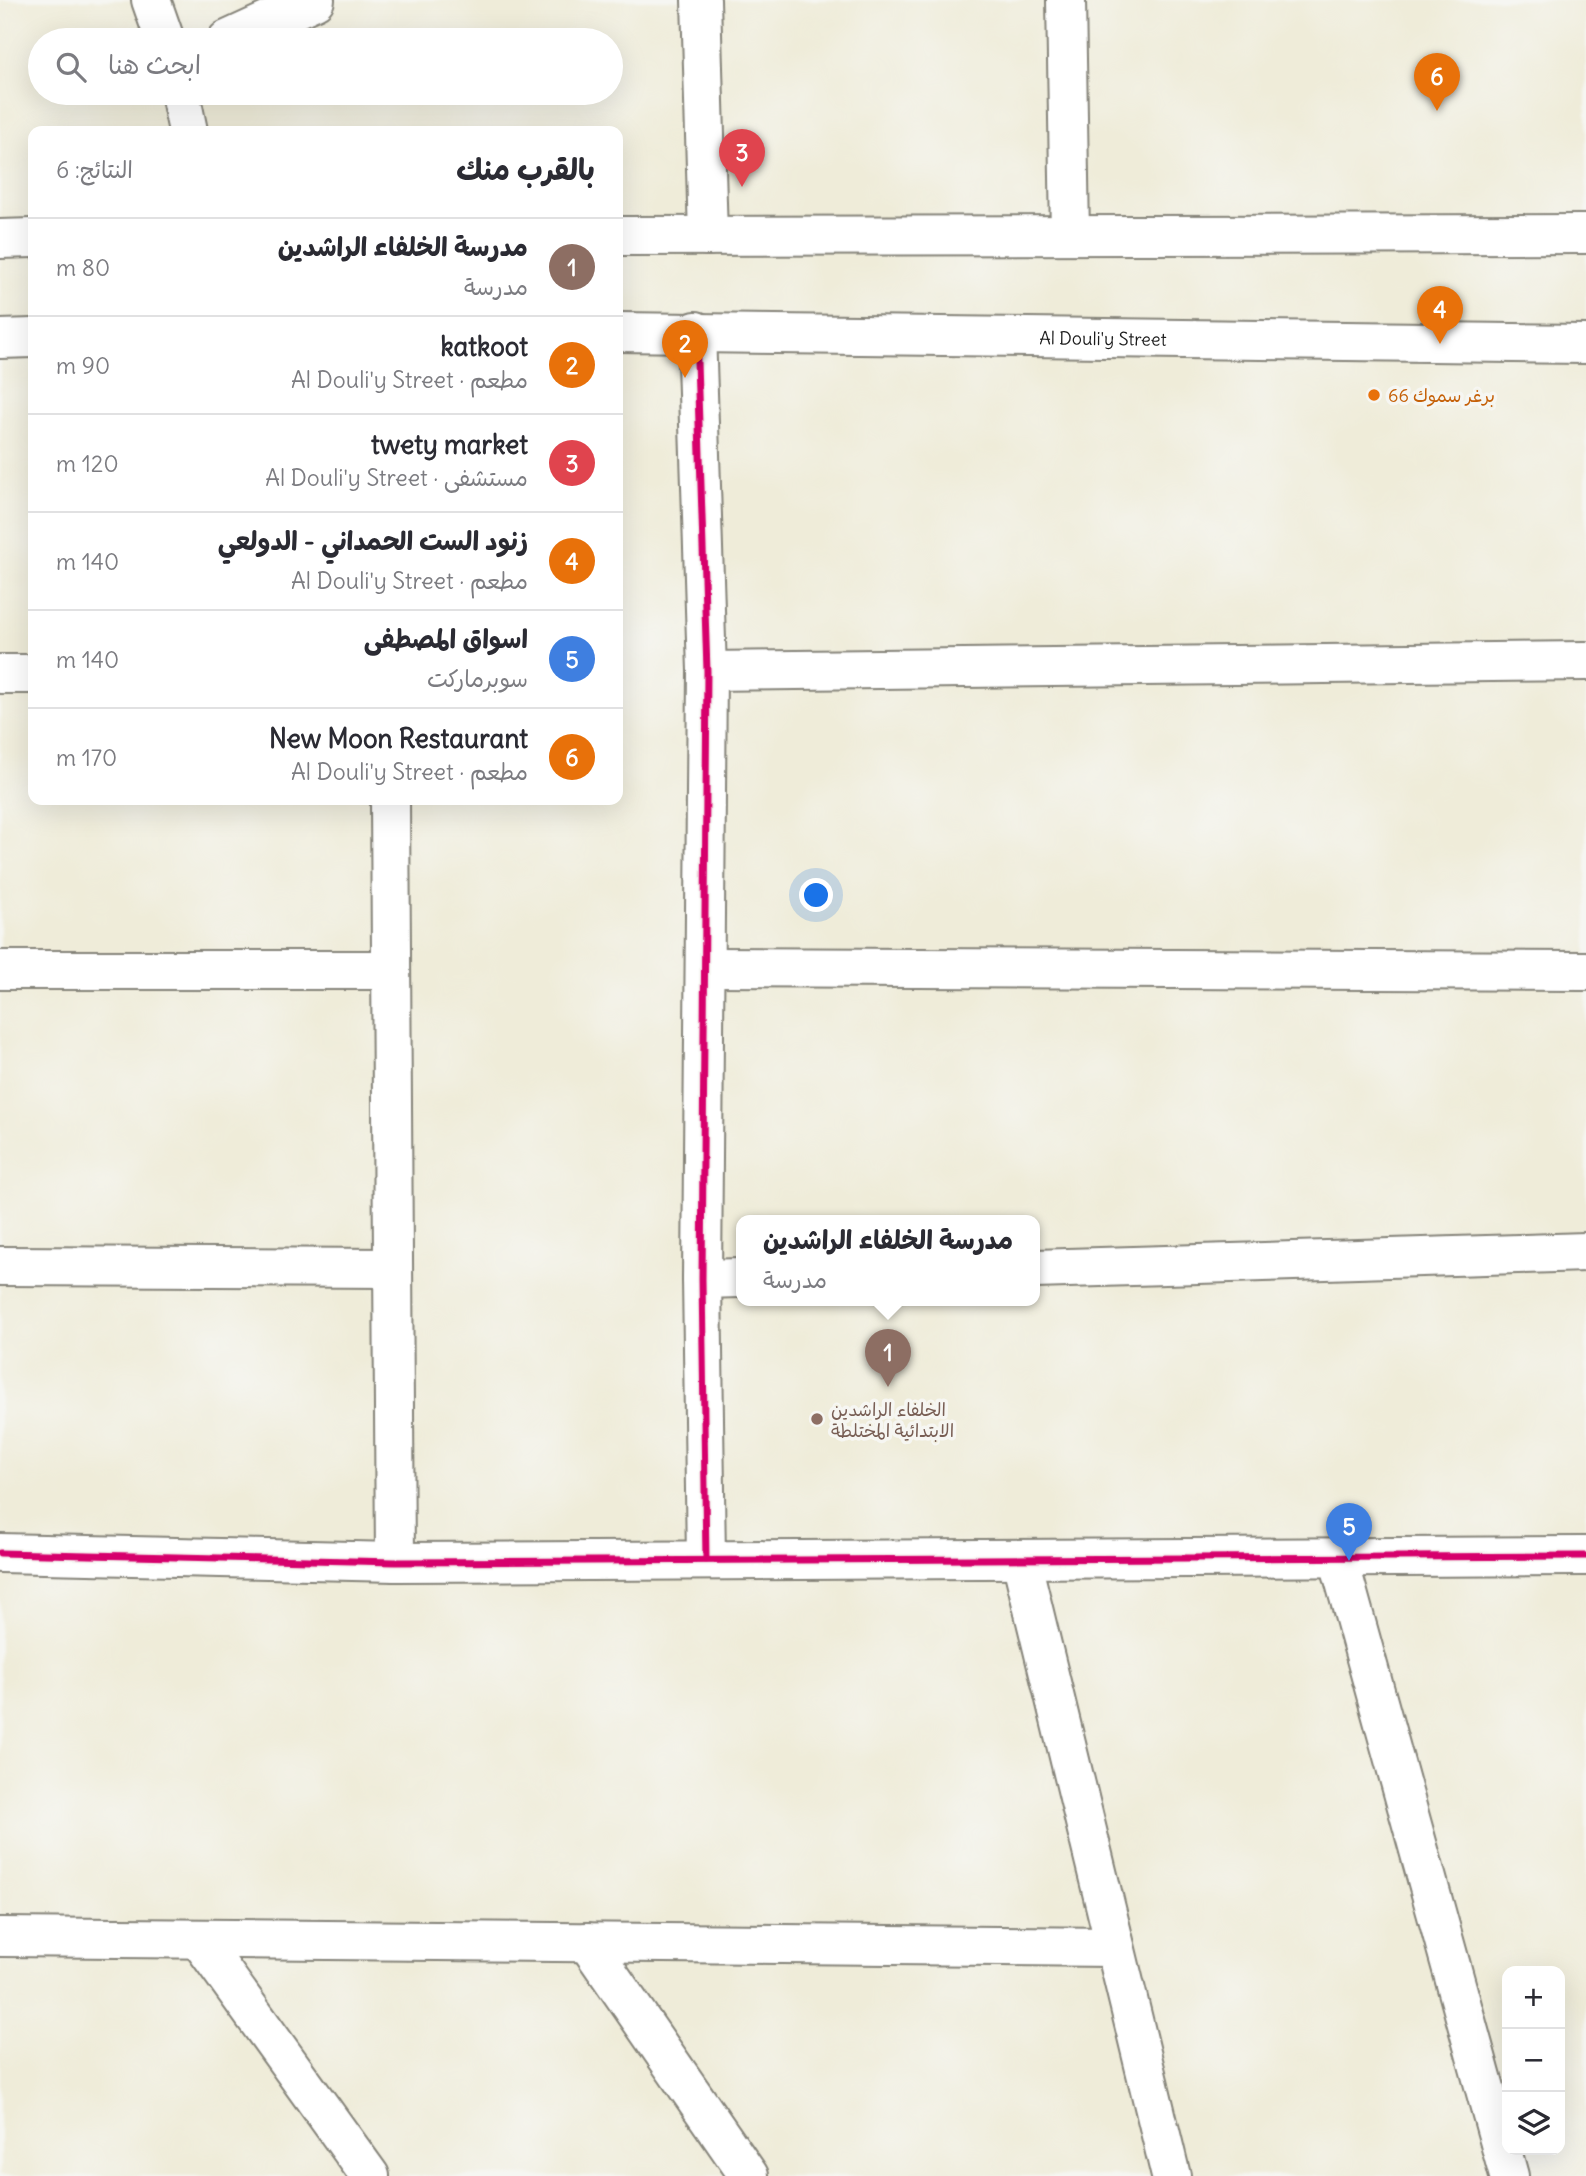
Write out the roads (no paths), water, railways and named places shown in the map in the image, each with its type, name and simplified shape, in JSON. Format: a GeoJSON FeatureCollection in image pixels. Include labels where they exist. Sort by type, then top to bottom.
{"type":"FeatureCollection","features":[{"type":"Feature","properties":{"kind":"street"},"geometry":{"type":"LineString","coordinates":[[151,0],[161,28]]}},
{"type":"Feature","properties":{"kind":"street"},"geometry":{"type":"LineString","coordinates":[[253,28],[315,0]]}},
{"type":"Feature","properties":{"kind":"street"},"geometry":{"type":"LineString","coordinates":[[701,0],[708,236]]}},
{"type":"Feature","properties":{"kind":"street"},"geometry":{"type":"LineString","coordinates":[[1066,0],[1070,235]]}},
{"type":"Feature","properties":{"kind":"street"},"geometry":{"type":"LineString","coordinates":[[183,105],[187,126]]}},
{"type":"Feature","properties":{"kind":"street"},"geometry":{"type":"LineString","coordinates":[[623,236],[1586,234]]}},
{"type":"Feature","properties":{"kind":"street"},"geometry":{"type":"LineString","coordinates":[[0,239],[28,238]]}},
{"type":"Feature","properties":{"kind":"street"},"geometry":{"type":"LineString","coordinates":[[696,331],[707,671],[702,1279],[706,1560]]}},
{"type":"Feature","properties":{"kind":"street","name":"Al Douli'y Street"},"geometry":{"type":"LineString","coordinates":[[623,332],[1586,344]]}},
{"type":"Feature","properties":{"kind":"street"},"geometry":{"type":"LineString","coordinates":[[0,339],[28,338]]}},
{"type":"Feature","properties":{"kind":"street"},"geometry":{"type":"LineString","coordinates":[[707,671],[1586,661]]}},
{"type":"Feature","properties":{"kind":"street"},"geometry":{"type":"LineString","coordinates":[[0,674],[28,674]]}},
{"type":"Feature","properties":{"kind":"street"},"geometry":{"type":"LineString","coordinates":[[390,805],[395,1562]]}},
{"type":"Feature","properties":{"kind":"street"},"geometry":{"type":"LineString","coordinates":[[706,967],[1586,971]]}},
{"type":"Feature","properties":{"kind":"street"},"geometry":{"type":"LineString","coordinates":[[0,970],[391,970]]}},
{"type":"Feature","properties":{"kind":"street"},"geometry":{"type":"LineString","coordinates":[[1040,1269],[1586,1252]]}},
{"type":"Feature","properties":{"kind":"street"},"geometry":{"type":"LineString","coordinates":[[0,1266],[393,1268]]}},
{"type":"Feature","properties":{"kind":"street"},"geometry":{"type":"LineString","coordinates":[[702,1279],[736,1278]]}},
{"type":"Feature","properties":{"kind":"street"},"geometry":{"type":"LineString","coordinates":[[0,1553],[395,1562],[1586,1556]]}},
{"type":"Feature","properties":{"kind":"street"},"geometry":{"type":"LineString","coordinates":[[1338,1557],[1509,2176]]}},
{"type":"Feature","properties":{"kind":"street"},"geometry":{"type":"LineString","coordinates":[[1021,1559],[1168,2175]]}},
{"type":"Feature","properties":{"kind":"street"},"geometry":{"type":"LineString","coordinates":[[0,1937],[1115,1947]]}},
{"type":"Feature","properties":{"kind":"street"},"geometry":{"type":"LineString","coordinates":[[199,1939],[370,2176]]}},
{"type":"Feature","properties":{"kind":"street"},"geometry":{"type":"LineString","coordinates":[[587,1942],[749,2176]]}},
{"type":"Feature","properties":{"kind":"place","name":"New Moon Restaurant"},"geometry":{"type":"Point","coordinates":[1437,111]}},
{"type":"Feature","properties":{"kind":"place","name":"twety market"},"geometry":{"type":"Point","coordinates":[742,187]}},
{"type":"Feature","properties":{"kind":"place","name":"زنود الست الحمداني - الدولعي"},"geometry":{"type":"Point","coordinates":[1440,344]}},
{"type":"Feature","properties":{"kind":"place","name":"katkoot"},"geometry":{"type":"Point","coordinates":[685,378]}},
{"type":"Feature","properties":{"kind":"place","name":"برغر سموك 66"},"geometry":{"type":"Point","coordinates":[1374,395]}},
{"type":"Feature","properties":{"kind":"place","name":"مدرسة الخلفاء الراشدين"},"geometry":{"type":"Point","coordinates":[888,1387]}},
{"type":"Feature","properties":{"kind":"place","name":"الخلفاء الراشدين الابتدائية المختلطة"},"geometry":{"type":"Point","coordinates":[817,1419]}},
{"type":"Feature","properties":{"kind":"place","name":"اسواق المصطفى"},"geometry":{"type":"Point","coordinates":[1349,1561]}}]}
